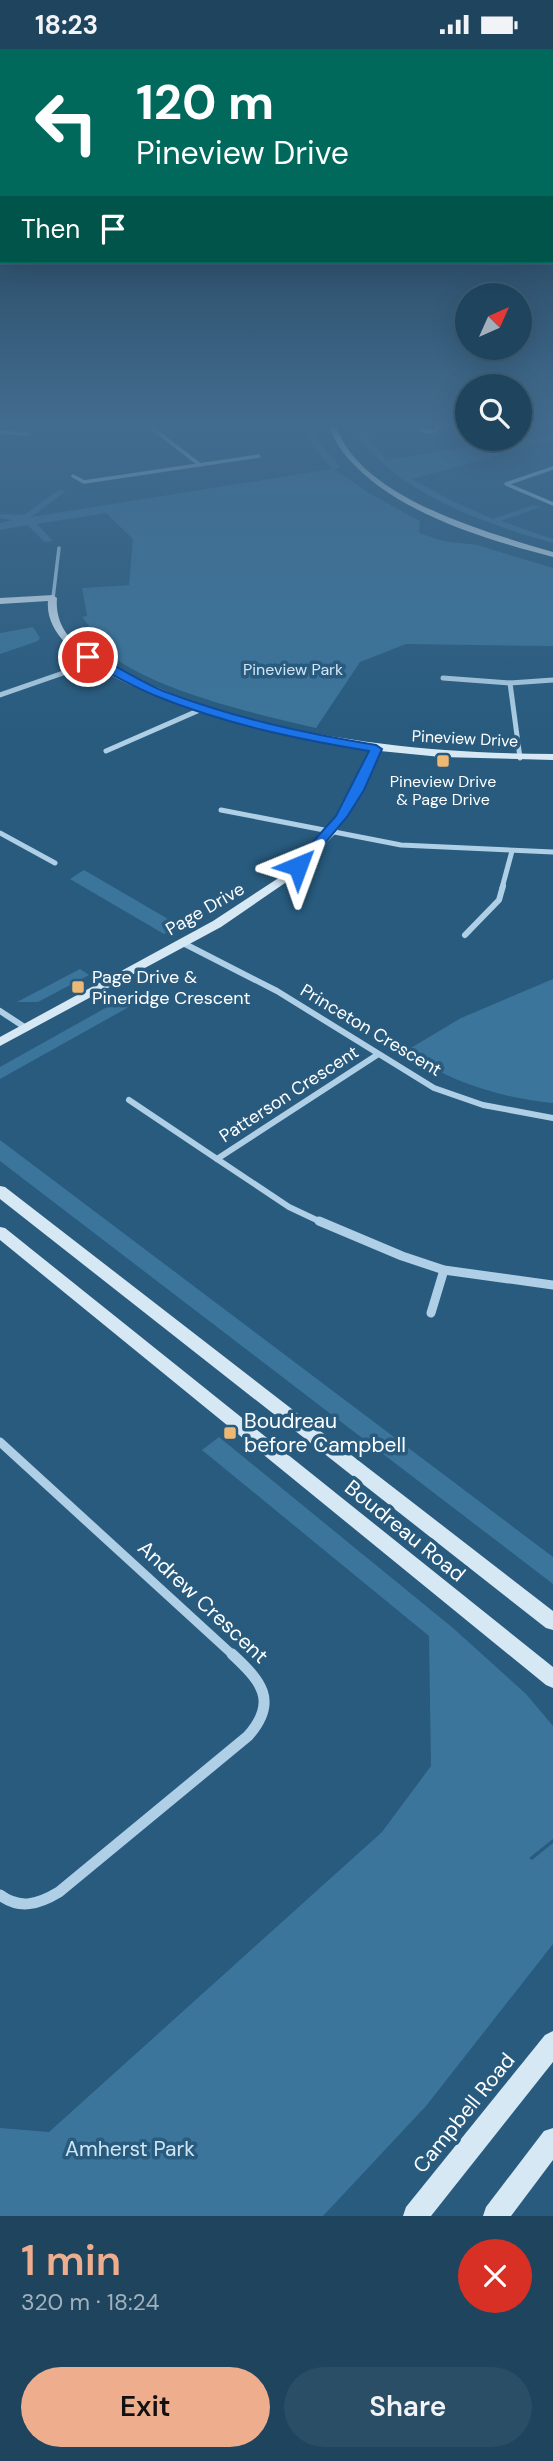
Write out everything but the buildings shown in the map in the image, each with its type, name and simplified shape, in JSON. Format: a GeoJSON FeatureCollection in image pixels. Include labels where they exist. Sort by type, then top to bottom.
{"type":"FeatureCollection","features":[{"type":"Feature","properties":{"kind":"main road"},"geometry":{"type":"LineString","coordinates":[[475,529],[553,555]]}},
{"type":"Feature","properties":{"kind":"main road"},"geometry":{"type":"LineString","coordinates":[[0,601],[53,598]]}},
{"type":"Feature","properties":{"kind":"main road","name":"Pineview Drive"},"geometry":{"type":"LineString","coordinates":[[53,598],[51,617],[59,633],[95,662],[157,693],[202,709],[287,734],[376,749],[520,758],[553,757]]}},
{"type":"Feature","properties":{"kind":"main road","name":"Page Drive"},"geometry":{"type":"LineString","coordinates":[[0,1042],[241,910],[281,881],[330,833],[358,790],[376,749]]}},
{"type":"Feature","properties":{"kind":"main road","name":"Boudreau Road"},"geometry":{"type":"LineString","coordinates":[[0,1191],[553,1622]]}},
{"type":"Feature","properties":{"kind":"main road","name":"Boudreau Road"},"geometry":{"type":"LineString","coordinates":[[0,1232],[551,1678]]}},
{"type":"Feature","properties":{"kind":"main road","name":"Campbell Road"},"geometry":{"type":"LineString","coordinates":[[415,2216],[553,2043]]}},
{"type":"Feature","properties":{"kind":"main road"},"geometry":{"type":"LineString","coordinates":[[495,2216],[553,2140]]}},
{"type":"Feature","properties":{"kind":"street"},"geometry":{"type":"LineString","coordinates":[[53,598],[59,548]]}},
{"type":"Feature","properties":{"kind":"street"},"geometry":{"type":"LineString","coordinates":[[0,695],[95,662]]}},
{"type":"Feature","properties":{"kind":"street"},"geometry":{"type":"LineString","coordinates":[[443,678],[510,683],[553,680]]}},
{"type":"Feature","properties":{"kind":"street"},"geometry":{"type":"LineString","coordinates":[[510,683],[520,758]]}},
{"type":"Feature","properties":{"kind":"street"},"geometry":{"type":"LineString","coordinates":[[106,751],[202,709]]}},
{"type":"Feature","properties":{"kind":"street"},"geometry":{"type":"LineString","coordinates":[[221,810],[401,845],[553,852]]}},
{"type":"Feature","properties":{"kind":"street"},"geometry":{"type":"LineString","coordinates":[[0,833],[55,863]]}},
{"type":"Feature","properties":{"kind":"street"},"geometry":{"type":"LineString","coordinates":[[465,935],[499,900],[512,851]]}},
{"type":"Feature","properties":{"kind":"street","name":"Princeton Crescent"},"geometry":{"type":"LineString","coordinates":[[183,943],[277,991],[412,1077],[458,1097],[509,1111],[553,1118]]}},
{"type":"Feature","properties":{"kind":"street"},"geometry":{"type":"LineString","coordinates":[[0,1011],[26,1028]]}},
{"type":"Feature","properties":{"kind":"street","name":"Patterson Crescent"},"geometry":{"type":"LineString","coordinates":[[217,1159],[377,1055]]}},
{"type":"Feature","properties":{"kind":"street","name":"Patterson Crescent"},"geometry":{"type":"LineString","coordinates":[[129,1100],[300,1212],[345,1234],[444,1270],[553,1285]]}},
{"type":"Feature","properties":{"kind":"street"},"geometry":{"type":"LineString","coordinates":[[431,1313],[444,1270]]}},
{"type":"Feature","properties":{"kind":"street","name":"Andrew Crescent"},"geometry":{"type":"LineString","coordinates":[[0,1442],[255,1675],[264,1690],[266,1705],[260,1722],[248,1736],[59,1892],[28,1905],[8,1902],[0,1895]]}},
{"type":"Feature","properties":{"kind":"green space"},"geometry":{"type":"Polygon","coordinates":[[[31,529],[42,529],[53,541],[45,542],[31,529]]]}},
{"type":"Feature","properties":{"kind":"green space","name":"Pineview Park"},"geometry":{"type":"Polygon","coordinates":[[[123,529],[419,529],[419,533],[443,541],[477,545],[553,568],[553,646],[406,644],[360,662],[316,728],[257,714],[159,682],[103,650],[83,631],[92,630],[82,617],[87,616],[82,588],[129,585],[133,539],[123,529]]]}},
{"type":"Feature","properties":{"kind":"green space"},"geometry":{"type":"Polygon","coordinates":[[[510,529],[524,529],[553,539],[553,543],[510,529]]]}},
{"type":"Feature","properties":{"kind":"green space"},"geometry":{"type":"Polygon","coordinates":[[[33,627],[40,638],[38,641],[0,654],[0,633],[33,627]]]}},
{"type":"Feature","properties":{"kind":"green space"},"geometry":{"type":"Polygon","coordinates":[[[84,870],[180,926],[164,934],[70,879],[84,870]]]}},
{"type":"Feature","properties":{"kind":"green space"},"geometry":{"type":"Polygon","coordinates":[[[80,969],[89,975],[38,1002],[17,1002],[80,969]]]}},
{"type":"Feature","properties":{"kind":"green space"},"geometry":{"type":"Polygon","coordinates":[[[553,979],[553,1103],[513,1097],[457,1080],[404,1052],[461,1018],[553,979]]]}},
{"type":"Feature","properties":{"kind":"green space"},"geometry":{"type":"Polygon","coordinates":[[[125,997],[136,1003],[0,1079],[0,1067],[125,997]]]}},
{"type":"Feature","properties":{"kind":"green space"},"geometry":{"type":"Polygon","coordinates":[[[0,1140],[553,1557],[553,1584],[0,1161],[0,1140]]]}},
{"type":"Feature","properties":{"kind":"green space","name":"Amherst Park"},"geometry":{"type":"Polygon","coordinates":[[[219,1437],[453,1628],[526,1694],[553,1726],[553,1839],[529,1858],[532,1860],[553,1843],[553,1944],[426,2106],[323,2216],[0,2216],[0,2128],[49,2132],[382,1832],[431,1766],[429,1636],[202,1450],[219,1437]]]}},
{"type":"Feature","properties":{"kind":"place","name":"Pineview Drive & Page Drive"},"geometry":{"type":"Point","coordinates":[443,761]}},
{"type":"Feature","properties":{"kind":"place","name":"Page Drive & Pineridge Crescent"},"geometry":{"type":"Point","coordinates":[78,987]}},
{"type":"Feature","properties":{"kind":"place","name":"Boudreau before Campbell"},"geometry":{"type":"Point","coordinates":[230,1433]}},
{"type":"Feature","properties":{"kind":"route"},"geometry":{"type":"LineString","coordinates":[[88,657],[157,693],[214,714],[287,734],[376,749],[358,790],[341,817],[330,833],[298,866]]}}]}
